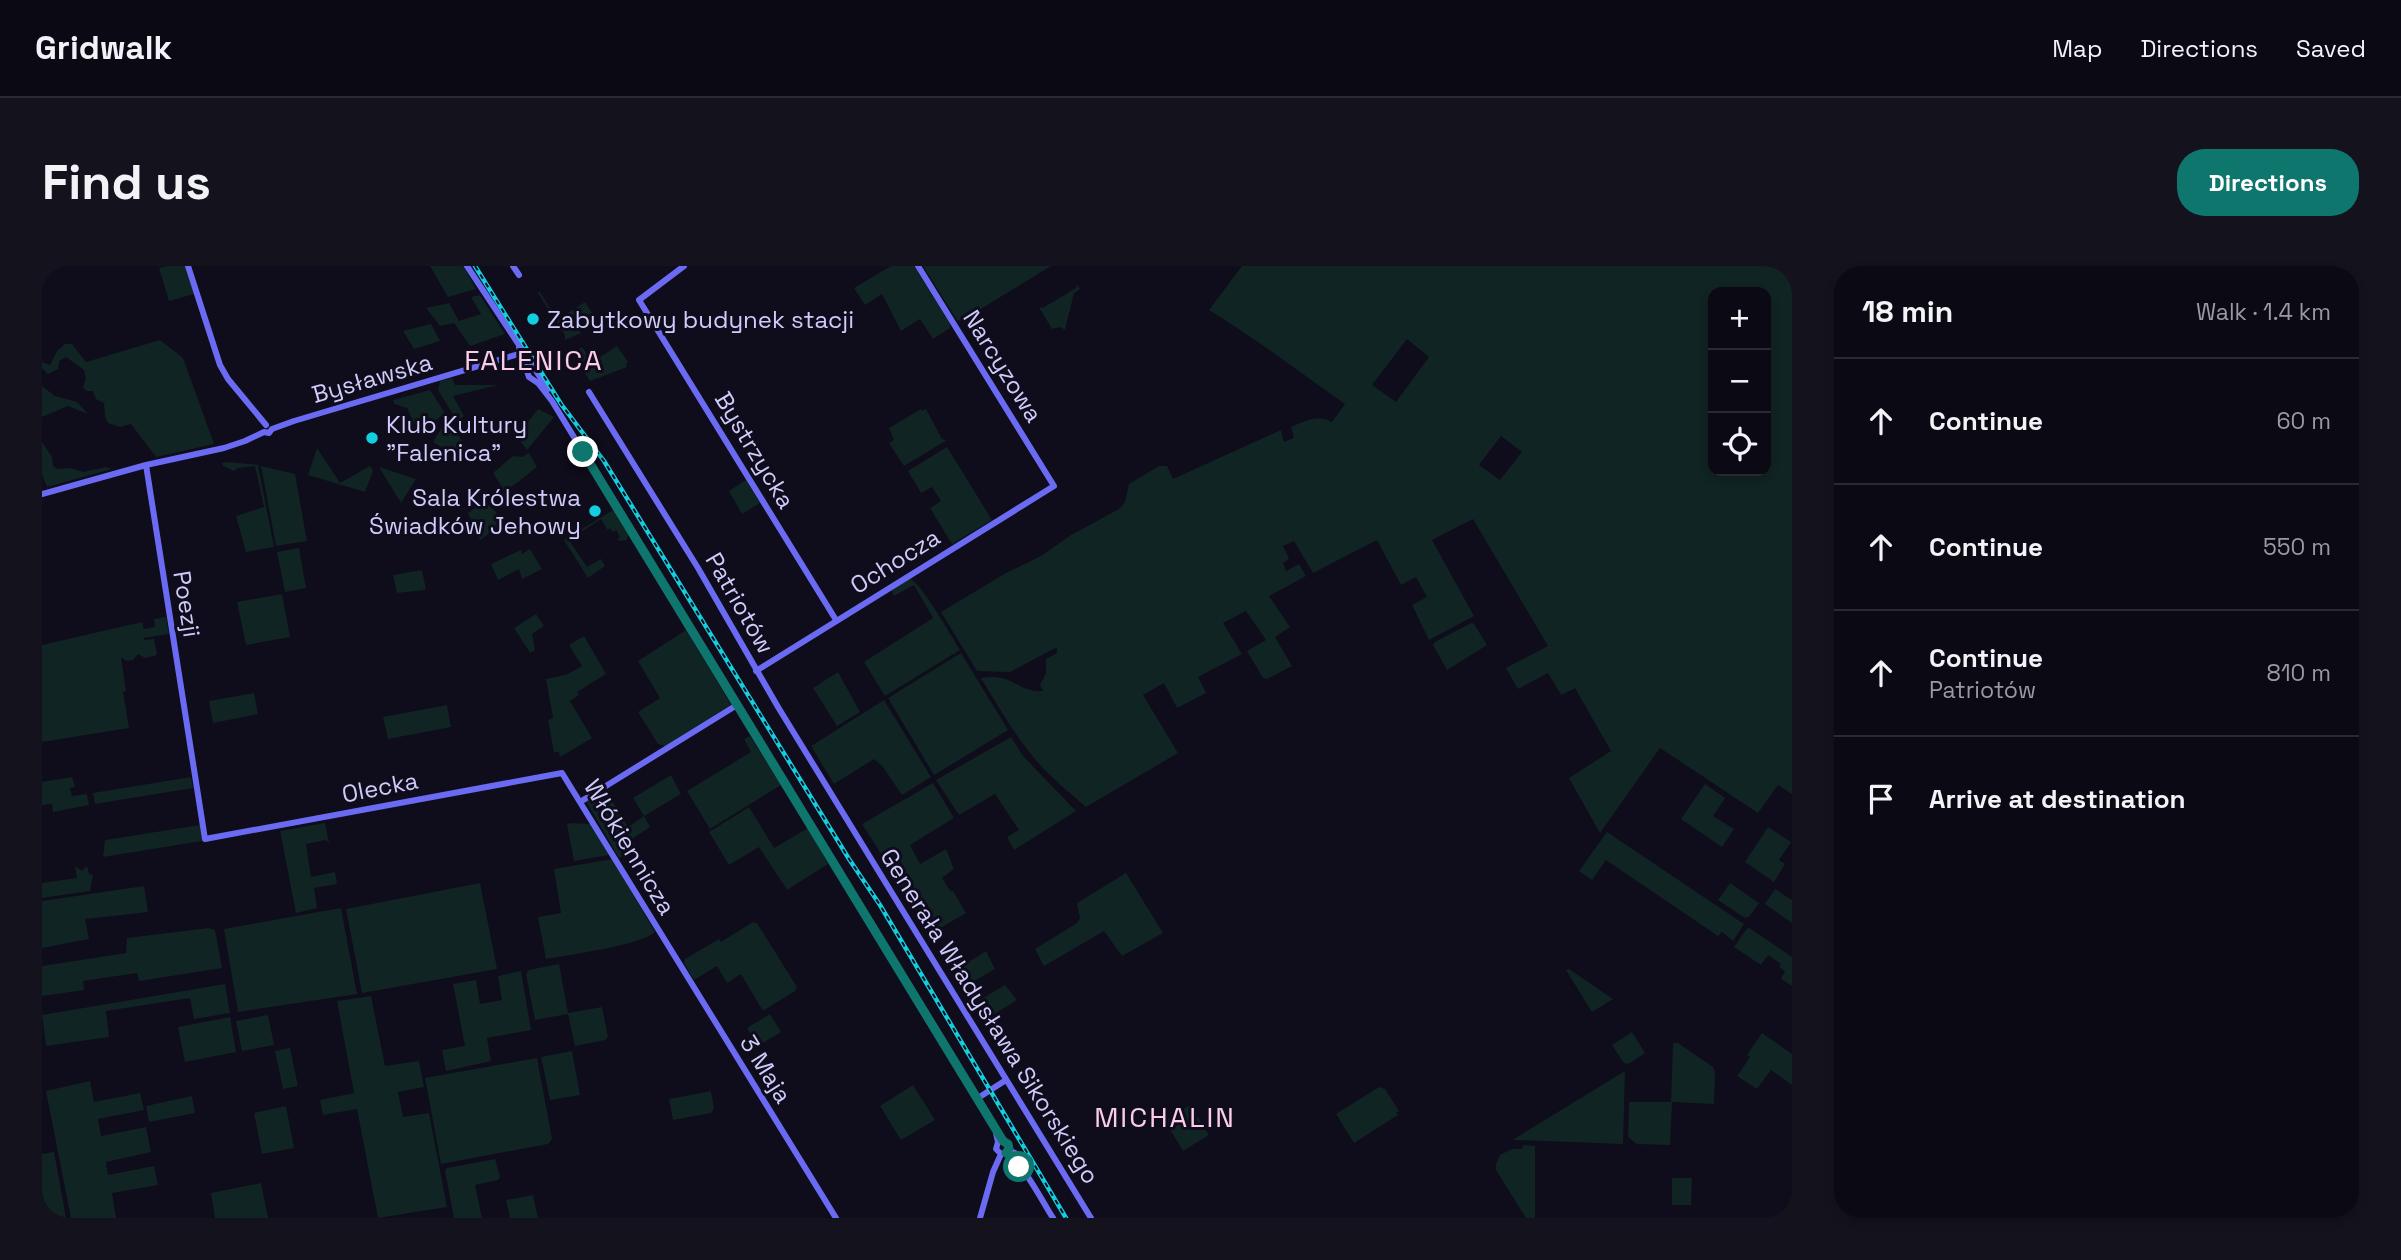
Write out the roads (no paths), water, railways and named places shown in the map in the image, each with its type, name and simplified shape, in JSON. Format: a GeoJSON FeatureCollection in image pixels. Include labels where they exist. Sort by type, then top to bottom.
{"type":"FeatureCollection","features":[{"type":"Feature","properties":{"kind":"street"},"geometry":{"type":"LineString","coordinates":[[188,266],[220,365],[267,429]]}},
{"type":"Feature","properties":{"kind":"street"},"geometry":{"type":"LineString","coordinates":[[467,266],[994,1124],[1001,1142]]}},
{"type":"Feature","properties":{"kind":"street"},"geometry":{"type":"LineString","coordinates":[[513,266],[519,275]]}},
{"type":"Feature","properties":{"kind":"street","name":"Bystrzycka"},"geometry":{"type":"LineString","coordinates":[[684,266],[639,300],[836,620]]}},
{"type":"Feature","properties":{"kind":"street","name":"Narcyzowa"},"geometry":{"type":"LineString","coordinates":[[918,266],[1054,486]]}},
{"type":"Feature","properties":{"kind":"street","name":"Bysławska"},"geometry":{"type":"LineString","coordinates":[[42,494],[145,465],[224,448],[267,429],[521,351]]}},
{"type":"Feature","properties":{"kind":"street","name":"Patriotów"},"geometry":{"type":"LineString","coordinates":[[589,392],[698,568],[756,671],[856,835]]}},
{"type":"Feature","properties":{"kind":"street","name":"Poezji"},"geometry":{"type":"LineString","coordinates":[[145,465],[205,839]]}},
{"type":"Feature","properties":{"kind":"street","name":"Ochocza"},"geometry":{"type":"LineString","coordinates":[[756,671],[1054,486]]}},
{"type":"Feature","properties":{"kind":"street"},"geometry":{"type":"LineString","coordinates":[[580,802],[737,705]]}},
{"type":"Feature","properties":{"kind":"street","name":"Włókiennicza"},"geometry":{"type":"LineString","coordinates":[[562,773],[664,941]]}},
{"type":"Feature","properties":{"kind":"street","name":"Olecka"},"geometry":{"type":"LineString","coordinates":[[205,839],[562,773]]}},
{"type":"Feature","properties":{"kind":"street","name":"Generała Władysława Sikorskiego"},"geometry":{"type":"LineString","coordinates":[[856,835],[1091,1218]]}},
{"type":"Feature","properties":{"kind":"street","name":"3 Maja"},"geometry":{"type":"LineString","coordinates":[[664,941],[835,1218]]}},
{"type":"Feature","properties":{"kind":"street"},"geometry":{"type":"LineString","coordinates":[[978,1098],[1006,1080]]}},
{"type":"Feature","properties":{"kind":"street"},"geometry":{"type":"LineString","coordinates":[[1001,1142],[995,1147],[1003,1153],[1015,1153],[1053,1218]]}},
{"type":"Feature","properties":{"kind":"street"},"geometry":{"type":"LineString","coordinates":[[980,1218],[993,1172],[1008,1144],[1001,1142]]}},
{"type":"Feature","properties":{"kind":"railway"},"geometry":{"type":"LineString","coordinates":[[475,266],[561,404],[604,461],[880,905],[1066,1218]]}},
{"type":"Feature","properties":{"kind":"place","name":"Zabytkowy budynek stacji"},"geometry":{"type":"Point","coordinates":[533,319]}},
{"type":"Feature","properties":{"kind":"place","name":"Klub Kultury \"Falenica\""},"geometry":{"type":"Point","coordinates":[372,438]}},
{"type":"Feature","properties":{"kind":"place","name":"Sala Królestwa Świadków Jehowy"},"geometry":{"type":"Point","coordinates":[595,511]}},
{"type":"Feature","properties":{"kind":"district","name":"FALENICA"},"geometry":{"type":"Point","coordinates":[534,360]}},
{"type":"Feature","properties":{"kind":"district","name":"MICHALIN"},"geometry":{"type":"Point","coordinates":[1165,1117]}}]}
